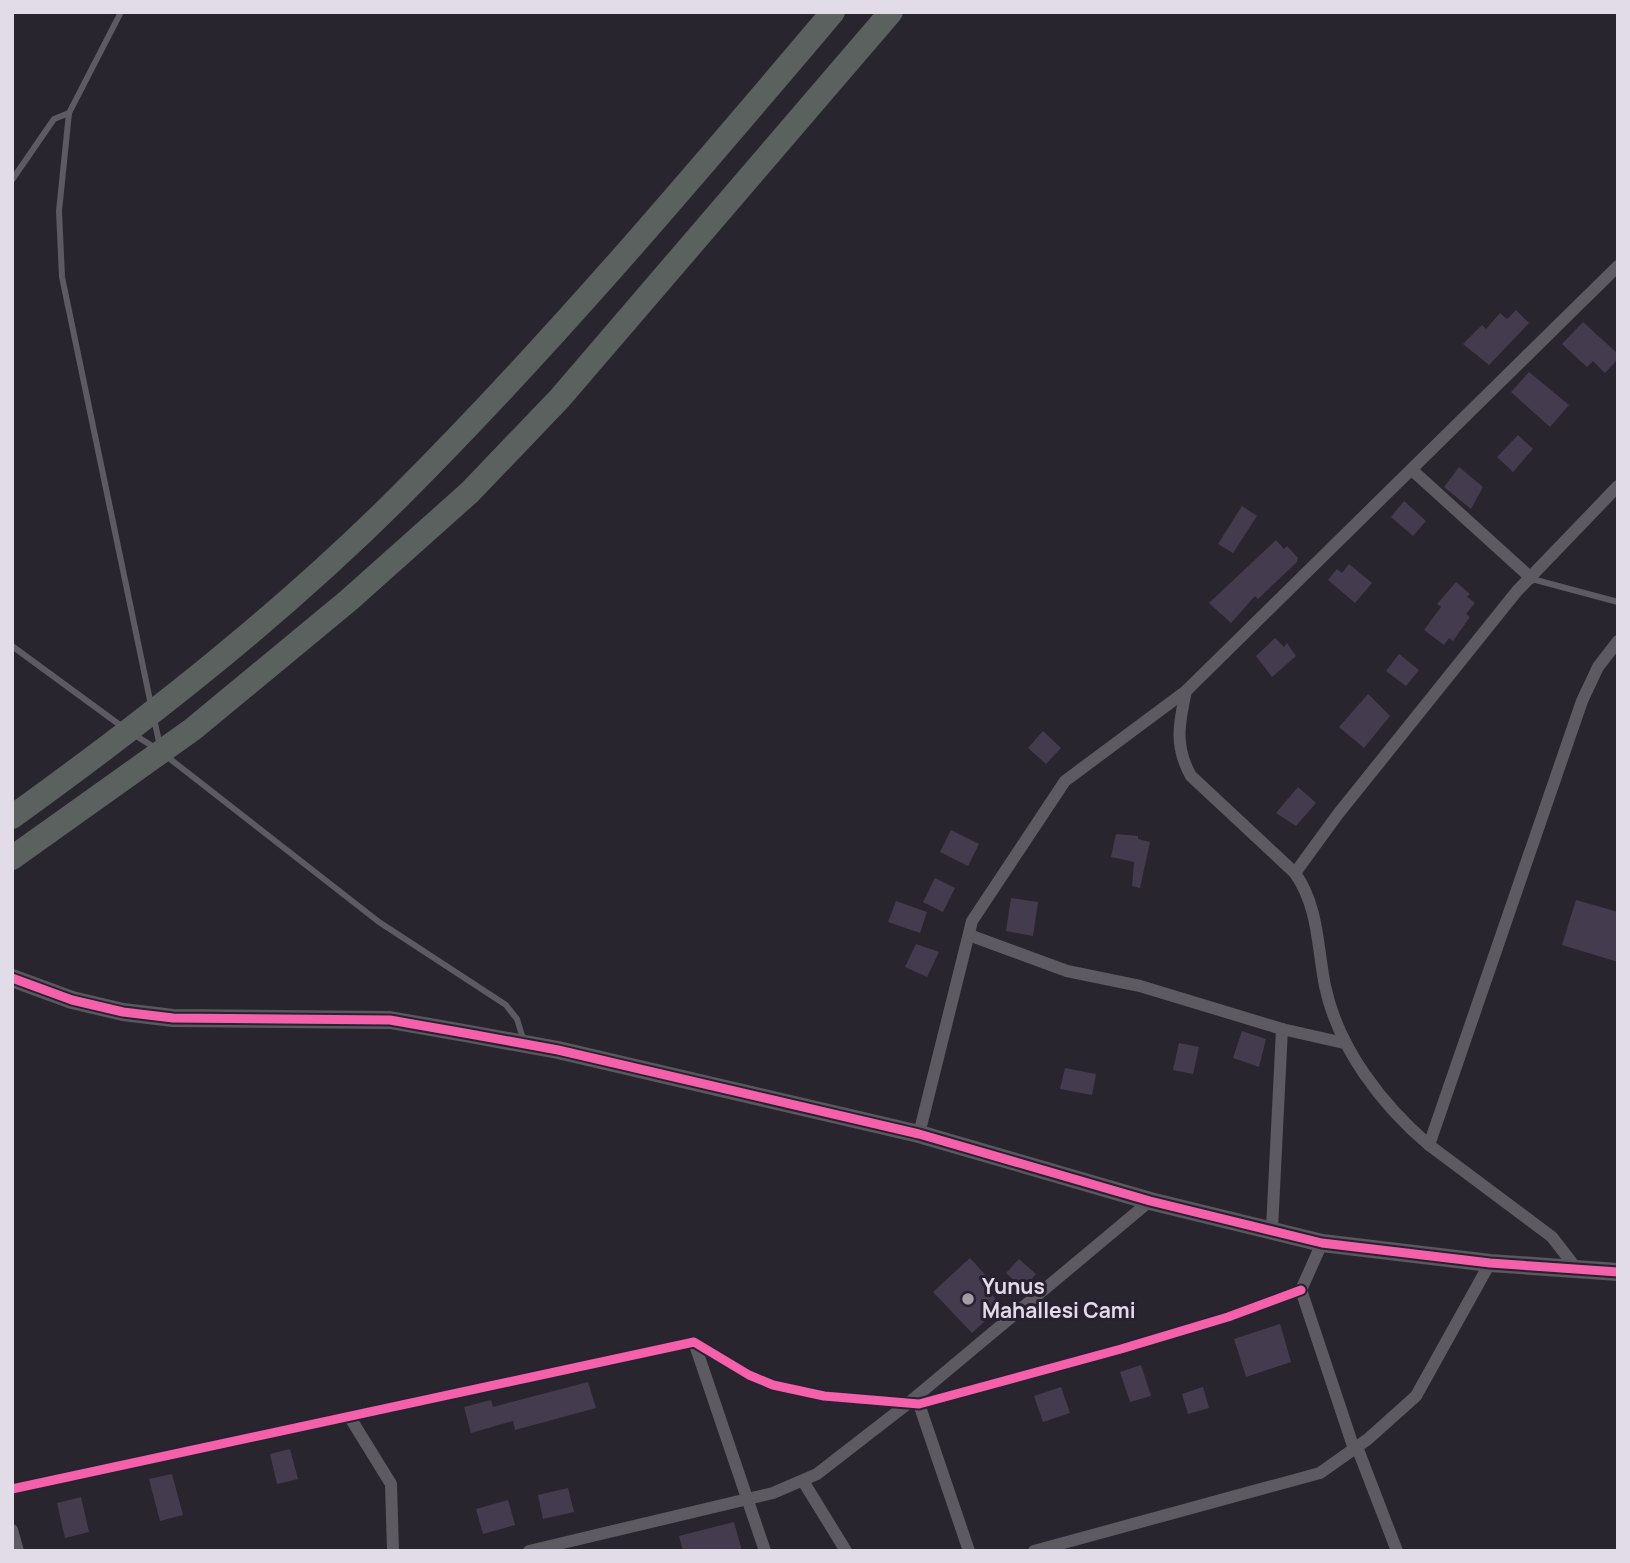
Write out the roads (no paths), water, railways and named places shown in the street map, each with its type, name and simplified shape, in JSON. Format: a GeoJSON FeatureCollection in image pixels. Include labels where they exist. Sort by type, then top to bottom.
{"type":"FeatureCollection","features":[{"type":"Feature","properties":{"kind":"highway"},"geometry":{"type":"LineString","coordinates":[[12,817],[152,712],[323,569],[400,496],[518,374],[663,212],[833,12]]}},
{"type":"Feature","properties":{"kind":"highway"},"geometry":{"type":"LineString","coordinates":[[12,858],[193,729],[349,600],[470,492],[561,398],[891,12]]}},
{"type":"Feature","properties":{"kind":"street"},"geometry":{"type":"LineString","coordinates":[[919,1134],[972,920],[1065,781],[1186,691],[1618,266]]}},
{"type":"Feature","properties":{"kind":"street"},"geometry":{"type":"LineString","coordinates":[[1412,470],[1531,578]]}},
{"type":"Feature","properties":{"kind":"street"},"geometry":{"type":"LineString","coordinates":[[1296,873],[1338,814],[1531,578],[1618,486]]}},
{"type":"Feature","properties":{"kind":"street"},"geometry":{"type":"LineString","coordinates":[[1429,1145],[1582,701],[1598,667],[1618,641]]}},
{"type":"Feature","properties":{"kind":"street"},"geometry":{"type":"LineString","coordinates":[[1186,691],[1177,736],[1181,757],[1191,776],[1296,873],[1306,889],[1316,920],[1326,988],[1344,1043],[1396,1114],[1429,1145],[1552,1237],[1576,1268]]}},
{"type":"Feature","properties":{"kind":"street"},"geometry":{"type":"LineString","coordinates":[[969,935],[1067,971],[1140,986],[1282,1029],[1344,1043]]}},
{"type":"Feature","properties":{"kind":"street"},"geometry":{"type":"LineString","coordinates":[[12,978],[72,1000],[123,1012],[173,1018],[390,1020],[524,1044],[919,1134],[1150,1200],[1322,1243],[1490,1263],[1618,1272]]}},
{"type":"Feature","properties":{"kind":"street"},"geometry":{"type":"LineString","coordinates":[[1272,1229],[1282,1029]]}},
{"type":"Feature","properties":{"kind":"street"},"geometry":{"type":"LineString","coordinates":[[529,1551],[773,1493],[803,1481],[912,1405],[1150,1200]]}},
{"type":"Feature","properties":{"kind":"street"},"geometry":{"type":"LineString","coordinates":[[1322,1243],[1301,1290],[1356,1448],[1396,1551]]}},
{"type":"Feature","properties":{"kind":"street"},"geometry":{"type":"LineString","coordinates":[[1034,1551],[1320,1473],[1356,1448],[1416,1396],[1490,1263]]}},
{"type":"Feature","properties":{"kind":"street"},"geometry":{"type":"LineString","coordinates":[[12,1489],[694,1342],[749,1375],[773,1385],[824,1396],[912,1405],[1121,1349],[1301,1290]]}},
{"type":"Feature","properties":{"kind":"street"},"geometry":{"type":"LineString","coordinates":[[694,1342],[765,1551]]}},
{"type":"Feature","properties":{"kind":"street"},"geometry":{"type":"LineString","coordinates":[[912,1405],[970,1551]]}},
{"type":"Feature","properties":{"kind":"street"},"geometry":{"type":"LineString","coordinates":[[349,1416],[391,1484],[393,1551]]}},
{"type":"Feature","properties":{"kind":"street"},"geometry":{"type":"LineString","coordinates":[[803,1481],[846,1551]]}},
{"type":"Feature","properties":{"kind":"street"},"geometry":{"type":"LineString","coordinates":[[12,1530],[18,1551]]}},
{"type":"Feature","properties":{"kind":"lane"},"geometry":{"type":"LineString","coordinates":[[121,12],[69,113],[59,211],[62,277],[161,751]]}},
{"type":"Feature","properties":{"kind":"lane"},"geometry":{"type":"LineString","coordinates":[[12,180],[54,119],[69,113]]}},
{"type":"Feature","properties":{"kind":"lane"},"geometry":{"type":"LineString","coordinates":[[1531,578],[1618,601]]}},
{"type":"Feature","properties":{"kind":"lane"},"geometry":{"type":"LineString","coordinates":[[12,646],[128,731],[161,751],[362,910],[506,1006],[517,1019],[524,1044]]}},
{"type":"Feature","properties":{"kind":"place","name":"Yunus Mahallesi Cami"},"geometry":{"type":"Point","coordinates":[968,1299]}}]}
